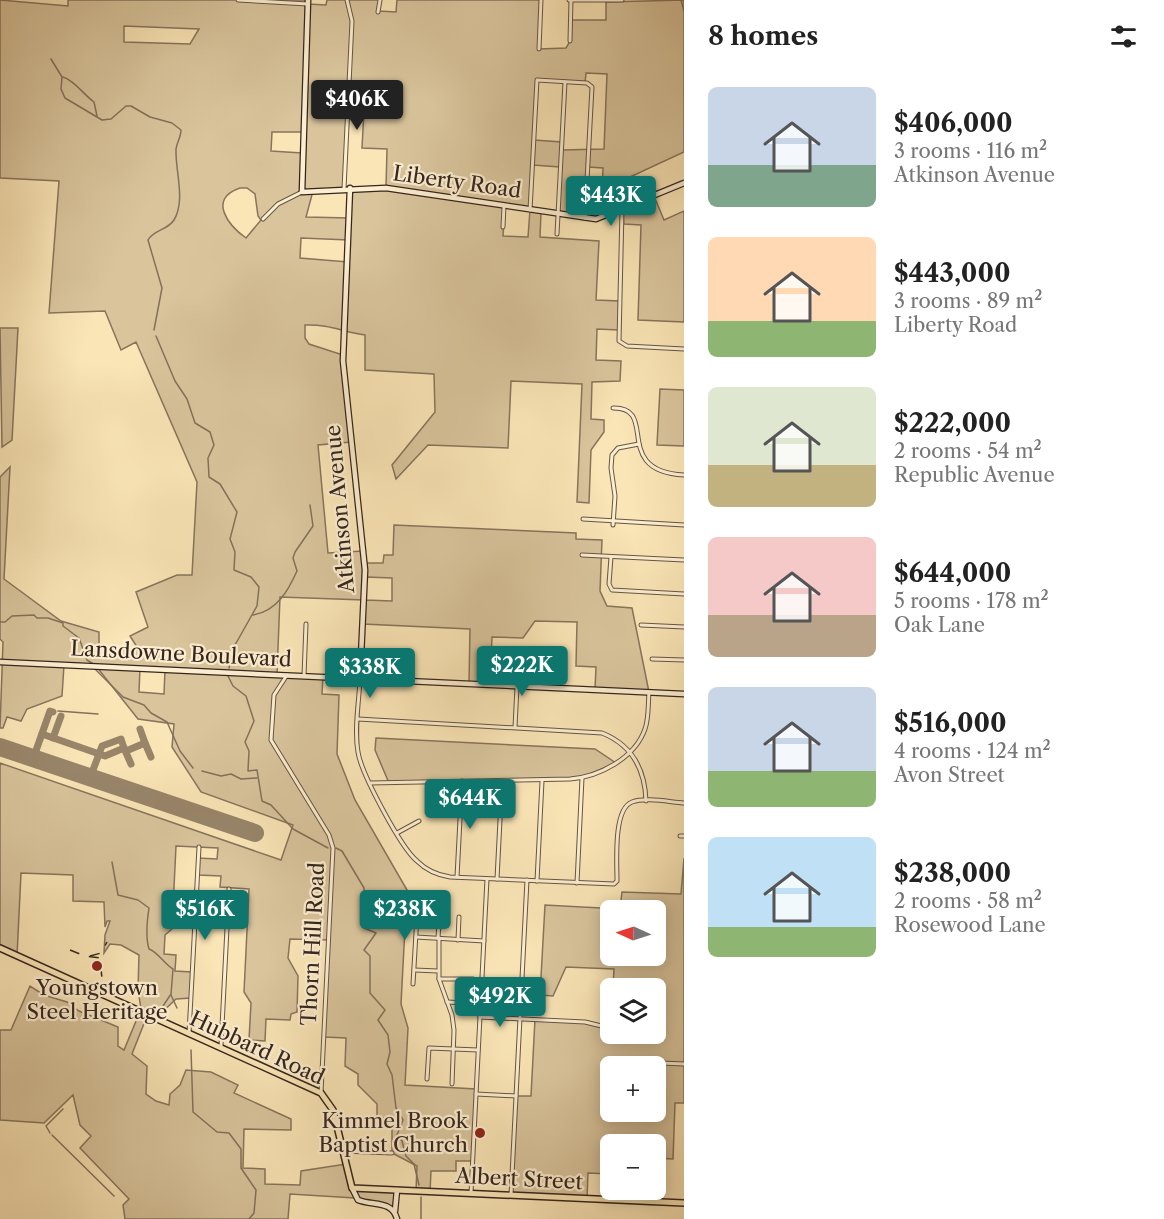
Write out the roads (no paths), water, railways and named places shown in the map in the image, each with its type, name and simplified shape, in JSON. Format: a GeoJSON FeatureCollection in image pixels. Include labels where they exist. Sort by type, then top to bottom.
{"type":"FeatureCollection","features":[{"type":"Feature","properties":{"kind":"main road","name":"Hubbard Road"},"geometry":{"type":"LineString","coordinates":[[0,948],[321,1093],[333,1110],[352,1188]]}},
{"type":"Feature","properties":{"kind":"main road","name":"Albert Street"},"geometry":{"type":"LineString","coordinates":[[352,1188],[684,1203]]}},
{"type":"Feature","properties":{"kind":"street"},"geometry":{"type":"LineString","coordinates":[[238,0],[308,2],[302,192]]}},
{"type":"Feature","properties":{"kind":"street","name":"Atkinson Avenue"},"geometry":{"type":"LineString","coordinates":[[347,0],[352,21],[343,361],[365,570],[358,756],[370,783],[410,854],[422,866],[439,874],[457,877],[615,884],[621,812],[632,802],[646,801]]}},
{"type":"Feature","properties":{"kind":"street"},"geometry":{"type":"LineString","coordinates":[[378,11],[380,0]]}},
{"type":"Feature","properties":{"kind":"street"},"geometry":{"type":"LineString","coordinates":[[539,49],[541,0]]}},
{"type":"Feature","properties":{"kind":"street"},"geometry":{"type":"LineString","coordinates":[[570,41],[570,0],[622,0]]}},
{"type":"Feature","properties":{"kind":"street"},"geometry":{"type":"LineString","coordinates":[[530,210],[537,80],[591,84],[585,218]]}},
{"type":"Feature","properties":{"kind":"street"},"geometry":{"type":"LineString","coordinates":[[557,234],[565,82]]}},
{"type":"Feature","properties":{"kind":"street","name":"Liberty Road"},"geometry":{"type":"LineString","coordinates":[[263,219],[277,205],[302,192],[347,188],[386,188],[599,219],[684,183]]}},
{"type":"Feature","properties":{"kind":"street"},"geometry":{"type":"LineString","coordinates":[[503,227],[504,206]]}},
{"type":"Feature","properties":{"kind":"street"},"geometry":{"type":"LineString","coordinates":[[622,210],[620,342],[627,346],[684,348]]}},
{"type":"Feature","properties":{"kind":"street"},"geometry":{"type":"LineString","coordinates":[[614,408],[625,408],[632,413],[644,459],[651,467],[663,473],[684,475]]}},
{"type":"Feature","properties":{"kind":"street"},"geometry":{"type":"LineString","coordinates":[[613,523],[615,496],[611,474],[612,455],[618,448],[639,444]]}},
{"type":"Feature","properties":{"kind":"street"},"geometry":{"type":"LineString","coordinates":[[584,519],[613,523],[684,525]]}},
{"type":"Feature","properties":{"kind":"street"},"geometry":{"type":"LineString","coordinates":[[582,555],[684,560]]}},
{"type":"Feature","properties":{"kind":"street"},"geometry":{"type":"LineString","coordinates":[[611,557],[611,588],[684,594]]}},
{"type":"Feature","properties":{"kind":"street"},"geometry":{"type":"LineString","coordinates":[[304,676],[306,624]]}},
{"type":"Feature","properties":{"kind":"street"},"geometry":{"type":"LineString","coordinates":[[641,625],[684,627]]}},
{"type":"Feature","properties":{"kind":"street"},"geometry":{"type":"LineString","coordinates":[[652,659],[684,660]]}},
{"type":"Feature","properties":{"kind":"street","name":"Lansdowne Boulevard"},"geometry":{"type":"LineString","coordinates":[[0,662],[684,694]]}},
{"type":"Feature","properties":{"kind":"street","name":"Thorn Hill Road"},"geometry":{"type":"LineString","coordinates":[[287,675],[274,695],[272,740],[329,836],[333,848],[321,1093]]}},
{"type":"Feature","properties":{"kind":"street"},"geometry":{"type":"LineString","coordinates":[[515,727],[517,686]]}},
{"type":"Feature","properties":{"kind":"street"},"geometry":{"type":"LineString","coordinates":[[370,783],[582,778],[606,770],[639,741],[646,728],[649,692]]}},
{"type":"Feature","properties":{"kind":"street"},"geometry":{"type":"LineString","coordinates":[[358,720],[594,731],[616,740],[629,752],[643,773],[646,801],[684,803]]}},
{"type":"Feature","properties":{"kind":"street"},"geometry":{"type":"LineString","coordinates":[[577,883],[582,778]]}},
{"type":"Feature","properties":{"kind":"street"},"geometry":{"type":"LineString","coordinates":[[537,881],[542,780]]}},
{"type":"Feature","properties":{"kind":"street"},"geometry":{"type":"LineString","coordinates":[[457,877],[462,781]]}},
{"type":"Feature","properties":{"kind":"street"},"geometry":{"type":"LineString","coordinates":[[497,879],[502,781]]}},
{"type":"Feature","properties":{"kind":"street"},"geometry":{"type":"LineString","coordinates":[[398,833],[419,821]]}},
{"type":"Feature","properties":{"kind":"street"},"geometry":{"type":"LineString","coordinates":[[189,1034],[199,847]]}},
{"type":"Feature","properties":{"kind":"street"},"geometry":{"type":"LineString","coordinates":[[471,1193],[487,879]]}},
{"type":"Feature","properties":{"kind":"street"},"geometry":{"type":"LineString","coordinates":[[511,1195],[527,880]]}},
{"type":"Feature","properties":{"kind":"street"},"geometry":{"type":"LineString","coordinates":[[221,1048],[229,889]]}},
{"type":"Feature","properties":{"kind":"street"},"geometry":{"type":"LineString","coordinates":[[413,984],[418,899]]}},
{"type":"Feature","properties":{"kind":"street"},"geometry":{"type":"LineString","coordinates":[[440,906],[438,971],[453,1023],[452,1084]]}},
{"type":"Feature","properties":{"kind":"street"},"geometry":{"type":"LineString","coordinates":[[458,939],[459,917]]}},
{"type":"Feature","properties":{"kind":"street"},"geometry":{"type":"LineString","coordinates":[[416,937],[484,941]]}},
{"type":"Feature","properties":{"kind":"street"},"geometry":{"type":"LineString","coordinates":[[414,970],[438,971]]}},
{"type":"Feature","properties":{"kind":"street"},"geometry":{"type":"LineString","coordinates":[[439,979],[473,979]]}},
{"type":"Feature","properties":{"kind":"street"},"geometry":{"type":"LineString","coordinates":[[447,1002],[466,1003]]}},
{"type":"Feature","properties":{"kind":"street"},"geometry":{"type":"LineString","coordinates":[[480,1017],[585,1022],[600,1026]]}},
{"type":"Feature","properties":{"kind":"street"},"geometry":{"type":"LineString","coordinates":[[427,1079],[429,1048],[478,1050]]}},
{"type":"Feature","properties":{"kind":"street"},"geometry":{"type":"LineString","coordinates":[[666,1063],[684,1064]]}},
{"type":"Feature","properties":{"kind":"street"},"geometry":{"type":"LineString","coordinates":[[476,1094],[516,1096]]}},
{"type":"Feature","properties":{"kind":"street"},"geometry":{"type":"LineString","coordinates":[[343,1151],[392,1153]]}},
{"type":"Feature","properties":{"kind":"street"},"geometry":{"type":"LineString","coordinates":[[352,1188],[355,1198],[360,1202],[385,1205],[395,1211]]}},
{"type":"Feature","properties":{"kind":"street"},"geometry":{"type":"LineString","coordinates":[[397,1190],[395,1211],[398,1219]]}},
{"type":"Feature","properties":{"kind":"waterway"},"geometry":{"type":"LineString","coordinates":[[681,0],[684,11]]}},
{"type":"Feature","properties":{"kind":"waterway"},"geometry":{"type":"LineString","coordinates":[[51,59],[62,77],[61,89],[65,98],[102,120],[111,119],[126,106],[131,106],[150,117],[172,123],[181,130],[176,149],[180,195],[177,212],[174,220],[168,226],[153,234],[148,240],[162,288],[154,330]]}},
{"type":"Feature","properties":{"kind":"waterway"},"geometry":{"type":"LineString","coordinates":[[63,77],[71,81],[94,102],[97,116]]}},
{"type":"Feature","properties":{"kind":"waterway"},"geometry":{"type":"LineString","coordinates":[[156,336],[175,381],[187,399],[195,423],[210,432],[214,445],[208,458],[209,477],[220,484],[237,512],[230,539],[235,552],[234,570],[251,577],[259,587],[257,606],[235,645],[229,668]]}},
{"type":"Feature","properties":{"kind":"waterway"},"geometry":{"type":"LineString","coordinates":[[253,615],[275,605],[294,578],[297,571],[293,558],[295,552],[313,526],[310,505]]}},
{"type":"Feature","properties":{"kind":"waterway"},"geometry":{"type":"LineString","coordinates":[[0,622],[5,622],[12,616],[34,615],[37,618],[48,618],[63,623],[63,626],[79,638],[87,660],[95,665]]}},
{"type":"Feature","properties":{"kind":"waterway"},"geometry":{"type":"LineString","coordinates":[[95,669],[123,697],[144,705],[151,713],[167,722],[180,751],[193,768]]}},
{"type":"Feature","properties":{"kind":"waterway"},"geometry":{"type":"LineString","coordinates":[[228,676],[233,686],[246,696],[254,721],[245,742],[249,751],[248,771],[257,770],[262,801],[271,805],[293,829],[328,848]]}},
{"type":"Feature","properties":{"kind":"waterway"},"geometry":{"type":"LineString","coordinates":[[58,711],[98,714]]}},
{"type":"Feature","properties":{"kind":"waterway"},"geometry":{"type":"LineString","coordinates":[[202,771],[221,776],[231,774],[241,779],[257,778]]}},
{"type":"Feature","properties":{"kind":"waterway"},"geometry":{"type":"LineString","coordinates":[[336,848],[342,851],[364,888],[364,901],[372,909],[370,917],[362,924],[364,928],[376,933],[364,950],[370,956],[370,993],[385,1010],[378,1020],[388,1035],[390,1052],[387,1064],[392,1075],[396,1108],[403,1120],[397,1135],[402,1141],[406,1156],[414,1164],[419,1185]]}},
{"type":"Feature","properties":{"kind":"waterway"},"geometry":{"type":"LineString","coordinates":[[112,862],[118,895],[138,900],[149,908],[147,923],[149,949],[173,969],[171,994],[157,1015]]}},
{"type":"Feature","properties":{"kind":"waterway"},"geometry":{"type":"LineString","coordinates":[[171,995],[177,1008]]}},
{"type":"Feature","properties":{"kind":"waterway"},"geometry":{"type":"LineString","coordinates":[[191,1050],[193,1112],[217,1132],[229,1133],[241,1149],[241,1168],[256,1190],[254,1213],[249,1219]]}},
{"type":"Feature","properties":{"kind":"waterway"},"geometry":{"type":"LineString","coordinates":[[50,1133],[46,1126],[63,1109]]}},
{"type":"Feature","properties":{"kind":"waterway"},"geometry":{"type":"LineString","coordinates":[[52,1135],[114,1196]]}},
{"type":"Feature","properties":{"kind":"waterway"},"geometry":{"type":"LineString","coordinates":[[421,1197],[421,1219]]}},
{"type":"Feature","properties":{"kind":"railway"},"geometry":{"type":"LineString","coordinates":[[90,956],[101,953],[107,942]]}},
{"type":"Feature","properties":{"kind":"railway"},"geometry":{"type":"LineString","coordinates":[[70,950],[85,956],[100,958],[102,979]]}},
{"type":"Feature","properties":{"kind":"place","name":"Youngstown Steel Heritage"},"geometry":{"type":"Point","coordinates":[97,966]}},
{"type":"Feature","properties":{"kind":"place","name":"Kimmel Brook Baptist Church"},"geometry":{"type":"Point","coordinates":[480,1133]}}]}
